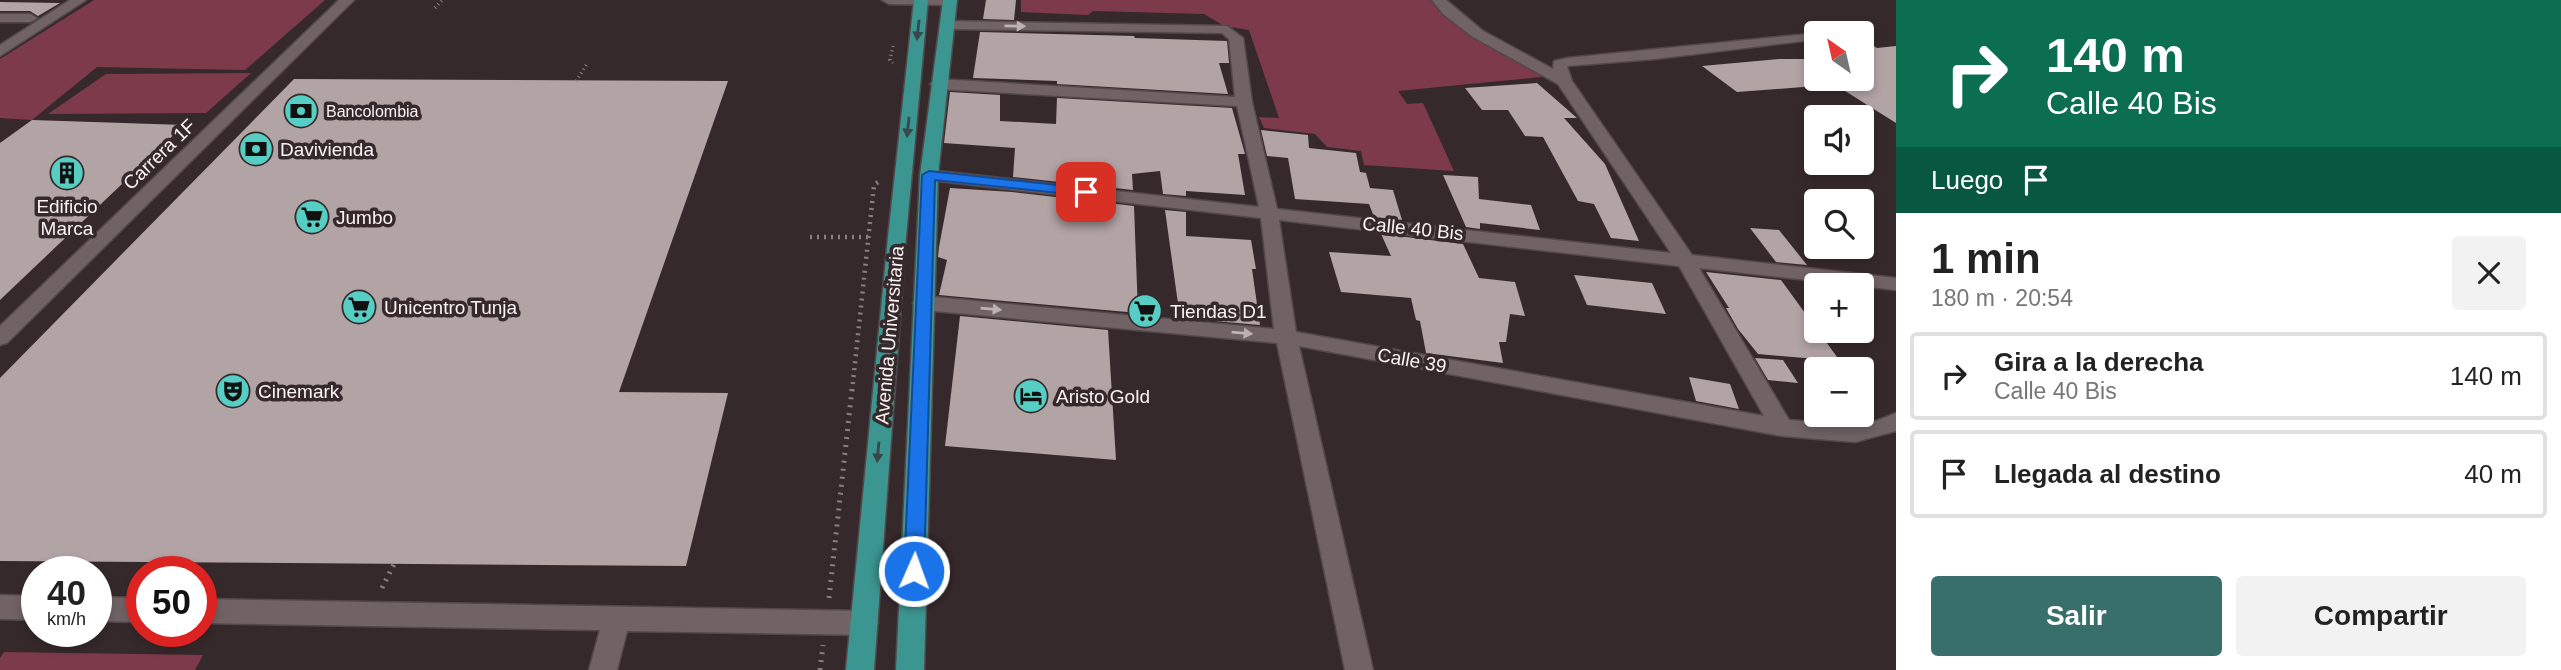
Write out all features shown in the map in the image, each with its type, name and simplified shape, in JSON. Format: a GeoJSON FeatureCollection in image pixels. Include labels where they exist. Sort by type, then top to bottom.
{"type":"FeatureCollection","features":[{"type":"Feature","properties":{"kind":"main road","name":"Avenida Universitaria"},"geometry":{"type":"LineString","coordinates":[[860,670],[897,237],[921,0]]}},
{"type":"Feature","properties":{"kind":"main road","name":"Avenida Universitaria"},"geometry":{"type":"LineString","coordinates":[[910,670],[929,175],[950,1]]}},
{"type":"Feature","properties":{"kind":"street"},"geometry":{"type":"LineString","coordinates":[[0,52],[79,0]]}},
{"type":"Feature","properties":{"kind":"street","name":"Carrera 1F"},"geometry":{"type":"LineString","coordinates":[[0,338],[347,0]]}},
{"type":"Feature","properties":{"kind":"street"},"geometry":{"type":"LineString","coordinates":[[888,0],[950,1]]}},
{"type":"Feature","properties":{"kind":"street"},"geometry":{"type":"LineString","coordinates":[[1439,0],[1452,16],[1469,28],[1564,81]]}},
{"type":"Feature","properties":{"kind":"street"},"geometry":{"type":"LineString","coordinates":[[0,18],[30,18]]}},
{"type":"Feature","properties":{"kind":"street"},"geometry":{"type":"LineString","coordinates":[[947,26],[1216,28],[1227,30],[1236,38],[1244,102],[1269,212],[1286,337],[1359,670]]}},
{"type":"Feature","properties":{"kind":"street"},"geometry":{"type":"LineString","coordinates":[[1782,428],[1684,258],[1564,81],[1558,68],[1559,64],[1567,62],[1655,55],[1803,37]]}},
{"type":"Feature","properties":{"kind":"street"},"geometry":{"type":"LineString","coordinates":[[938,84],[1244,102]]}},
{"type":"Feature","properties":{"kind":"street","name":"Calle 40 Bis"},"geometry":{"type":"LineString","coordinates":[[929,175],[1896,284]]}},
{"type":"Feature","properties":{"kind":"street","name":"Calle 39"},"geometry":{"type":"LineString","coordinates":[[923,303],[1286,337],[1782,428],[1852,434],[1881,430],[1896,421]]}},
{"type":"Feature","properties":{"kind":"street"},"geometry":{"type":"LineString","coordinates":[[0,607],[21,608]]}},
{"type":"Feature","properties":{"kind":"street"},"geometry":{"type":"LineString","coordinates":[[217,611],[864,623]]}},
{"type":"Feature","properties":{"kind":"street"},"geometry":{"type":"LineString","coordinates":[[603,670],[617,618]]}},
{"type":"Feature","properties":{"kind":"path"},"geometry":{"type":"LineString","coordinates":[[435,8],[442,0]]}},
{"type":"Feature","properties":{"kind":"path"},"geometry":{"type":"LineString","coordinates":[[576,81],[587,64]]}},
{"type":"Feature","properties":{"kind":"path"},"geometry":{"type":"LineString","coordinates":[[820,670],[874,185],[882,179]]}},
{"type":"Feature","properties":{"kind":"path"},"geometry":{"type":"LineString","coordinates":[[810,237],[897,237]]}},
{"type":"Feature","properties":{"kind":"shaded area"},"geometry":{"type":"Polygon","coordinates":[[[94,0],[325,0],[245,70],[97,67],[32,120],[0,118],[0,59],[94,0]]]}},
{"type":"Feature","properties":{"kind":"shaded area"},"geometry":{"type":"Polygon","coordinates":[[[1021,0],[1436,0],[1450,20],[1551,76],[1398,91],[1407,104],[1423,103],[1454,171],[1364,165],[1361,151],[1327,147],[1315,134],[1264,128],[1259,117],[1279,118],[1249,30],[1224,26],[1204,14],[1093,11],[1088,15],[1021,12],[1021,0]]]}},
{"type":"Feature","properties":{"kind":"shaded area"},"geometry":{"type":"Polygon","coordinates":[[[251,73],[206,113],[48,114],[106,74],[251,73]]]}},
{"type":"Feature","properties":{"kind":"shaded area"},"geometry":{"type":"Polygon","coordinates":[[[4,652],[203,655],[195,670],[0,670],[0,658],[4,652]]]}},
{"type":"Feature","properties":{"kind":"building"},"geometry":{"type":"Polygon","coordinates":[[[986,0],[1016,0],[1014,20],[983,19],[986,0]]]}},
{"type":"Feature","properties":{"kind":"building"},"geometry":{"type":"Polygon","coordinates":[[[0,2],[60,3],[38,16],[30,11],[0,11],[0,2]]]}},
{"type":"Feature","properties":{"kind":"building"},"geometry":{"type":"Polygon","coordinates":[[[980,32],[1227,41],[1229,63],[1219,63],[1228,94],[1057,84],[1057,81],[973,78],[980,32]]]}},
{"type":"Feature","properties":{"kind":"building"},"geometry":{"type":"Polygon","coordinates":[[[1874,46],[1896,46],[1896,123],[1874,109],[1874,105],[1867,105],[1845,91],[1874,91],[1874,46]]]}},
{"type":"Feature","properties":{"kind":"building"},"geometry":{"type":"Polygon","coordinates":[[[1804,59],[1804,87],[1737,92],[1702,66],[1804,59]]]}},
{"type":"Feature","properties":{"kind":"building","name":"Unicentro Tunja"},"geometry":{"type":"Polygon","coordinates":[[[294,79],[728,81],[619,392],[728,393],[686,566],[217,563],[217,556],[126,556],[126,562],[112,562],[112,556],[21,556],[21,561],[0,561],[0,378],[294,79]]]}},
{"type":"Feature","properties":{"kind":"building"},"geometry":{"type":"Polygon","coordinates":[[[1537,83],[1577,118],[1564,118],[1605,164],[1639,241],[1611,238],[1594,204],[1578,201],[1543,137],[1525,136],[1508,110],[1482,110],[1465,88],[1537,83]]]}},
{"type":"Feature","properties":{"kind":"building"},"geometry":{"type":"Polygon","coordinates":[[[950,92],[1000,95],[1000,121],[1056,124],[1057,98],[1232,108],[1245,154],[1238,154],[1245,195],[1186,191],[1186,196],[1163,194],[1160,171],[1132,174],[1133,190],[1013,177],[1015,148],[944,143],[950,92]]]}},
{"type":"Feature","properties":{"kind":"building","name":"Edificio Marca"},"geometry":{"type":"Polygon","coordinates":[[[32,120],[184,125],[0,300],[0,143],[32,120]]]}},
{"type":"Feature","properties":{"kind":"building"},"geometry":{"type":"Polygon","coordinates":[[[1261,130],[1308,135],[1309,148],[1356,153],[1360,172],[1366,173],[1370,188],[1393,190],[1402,220],[1374,217],[1369,204],[1295,199],[1288,158],[1267,156],[1261,130]]]}},
{"type":"Feature","properties":{"kind":"building"},"geometry":{"type":"Polygon","coordinates":[[[1443,175],[1478,177],[1479,199],[1531,205],[1540,230],[1480,223],[1480,229],[1466,227],[1443,175]]]}},
{"type":"Feature","properties":{"kind":"building"},"geometry":{"type":"Polygon","coordinates":[[[950,188],[1134,206],[1138,313],[939,295],[947,260],[938,257],[939,247],[950,188]]]}},
{"type":"Feature","properties":{"kind":"building"},"geometry":{"type":"Polygon","coordinates":[[[1165,210],[1186,212],[1186,236],[1251,240],[1260,325],[1180,318],[1165,210]]]}},
{"type":"Feature","properties":{"kind":"building"},"geometry":{"type":"Polygon","coordinates":[[[1750,228],[1779,230],[1807,265],[1776,262],[1750,228]]]}},
{"type":"Feature","properties":{"kind":"building"},"geometry":{"type":"Polygon","coordinates":[[[1381,234],[1463,244],[1479,278],[1515,282],[1525,316],[1510,314],[1506,342],[1499,342],[1503,363],[1426,353],[1420,321],[1416,320],[1411,298],[1341,292],[1329,252],[1391,256],[1381,234]]]}},
{"type":"Feature","properties":{"kind":"building"},"geometry":{"type":"Polygon","coordinates":[[[1706,272],[1781,280],[1804,312],[1804,343],[1827,343],[1837,357],[1804,358],[1758,354],[1738,329],[1726,308],[1729,308],[1706,272]]]}},
{"type":"Feature","properties":{"kind":"building"},"geometry":{"type":"Polygon","coordinates":[[[1574,275],[1652,283],[1666,314],[1587,305],[1574,275]]]}},
{"type":"Feature","properties":{"kind":"building","name":"Aristo Gold"},"geometry":{"type":"Polygon","coordinates":[[[960,316],[1108,330],[1116,460],[945,446],[960,316]]]}},
{"type":"Feature","properties":{"kind":"building"},"geometry":{"type":"Polygon","coordinates":[[[1755,358],[1783,360],[1798,383],[1768,380],[1755,358]]]}},
{"type":"Feature","properties":{"kind":"building"},"geometry":{"type":"Polygon","coordinates":[[[1689,377],[1730,384],[1739,409],[1696,401],[1689,377]]]}},
{"type":"Feature","properties":{"kind":"place","name":"Bancolombia"},"geometry":{"type":"Point","coordinates":[301,111]}},
{"type":"Feature","properties":{"kind":"place","name":"Davivienda"},"geometry":{"type":"Point","coordinates":[256,149]}},
{"type":"Feature","properties":{"kind":"place","name":"Edificio Marca"},"geometry":{"type":"Point","coordinates":[67,173]}},
{"type":"Feature","properties":{"kind":"place","name":"Jumbo"},"geometry":{"type":"Point","coordinates":[312,217]}},
{"type":"Feature","properties":{"kind":"place","name":"Unicentro Tunja"},"geometry":{"type":"Point","coordinates":[359,307]}},
{"type":"Feature","properties":{"kind":"place","name":"Tiendas D1"},"geometry":{"type":"Point","coordinates":[1145,311]}},
{"type":"Feature","properties":{"kind":"place","name":"Cinemark"},"geometry":{"type":"Point","coordinates":[233,391]}},
{"type":"Feature","properties":{"kind":"place","name":"Aristo Gold"},"geometry":{"type":"Point","coordinates":[1031,396]}},
{"type":"Feature","properties":{"kind":"route"},"geometry":{"type":"LineString","coordinates":[[914,571],[929,175],[1086,192]]}}]}
